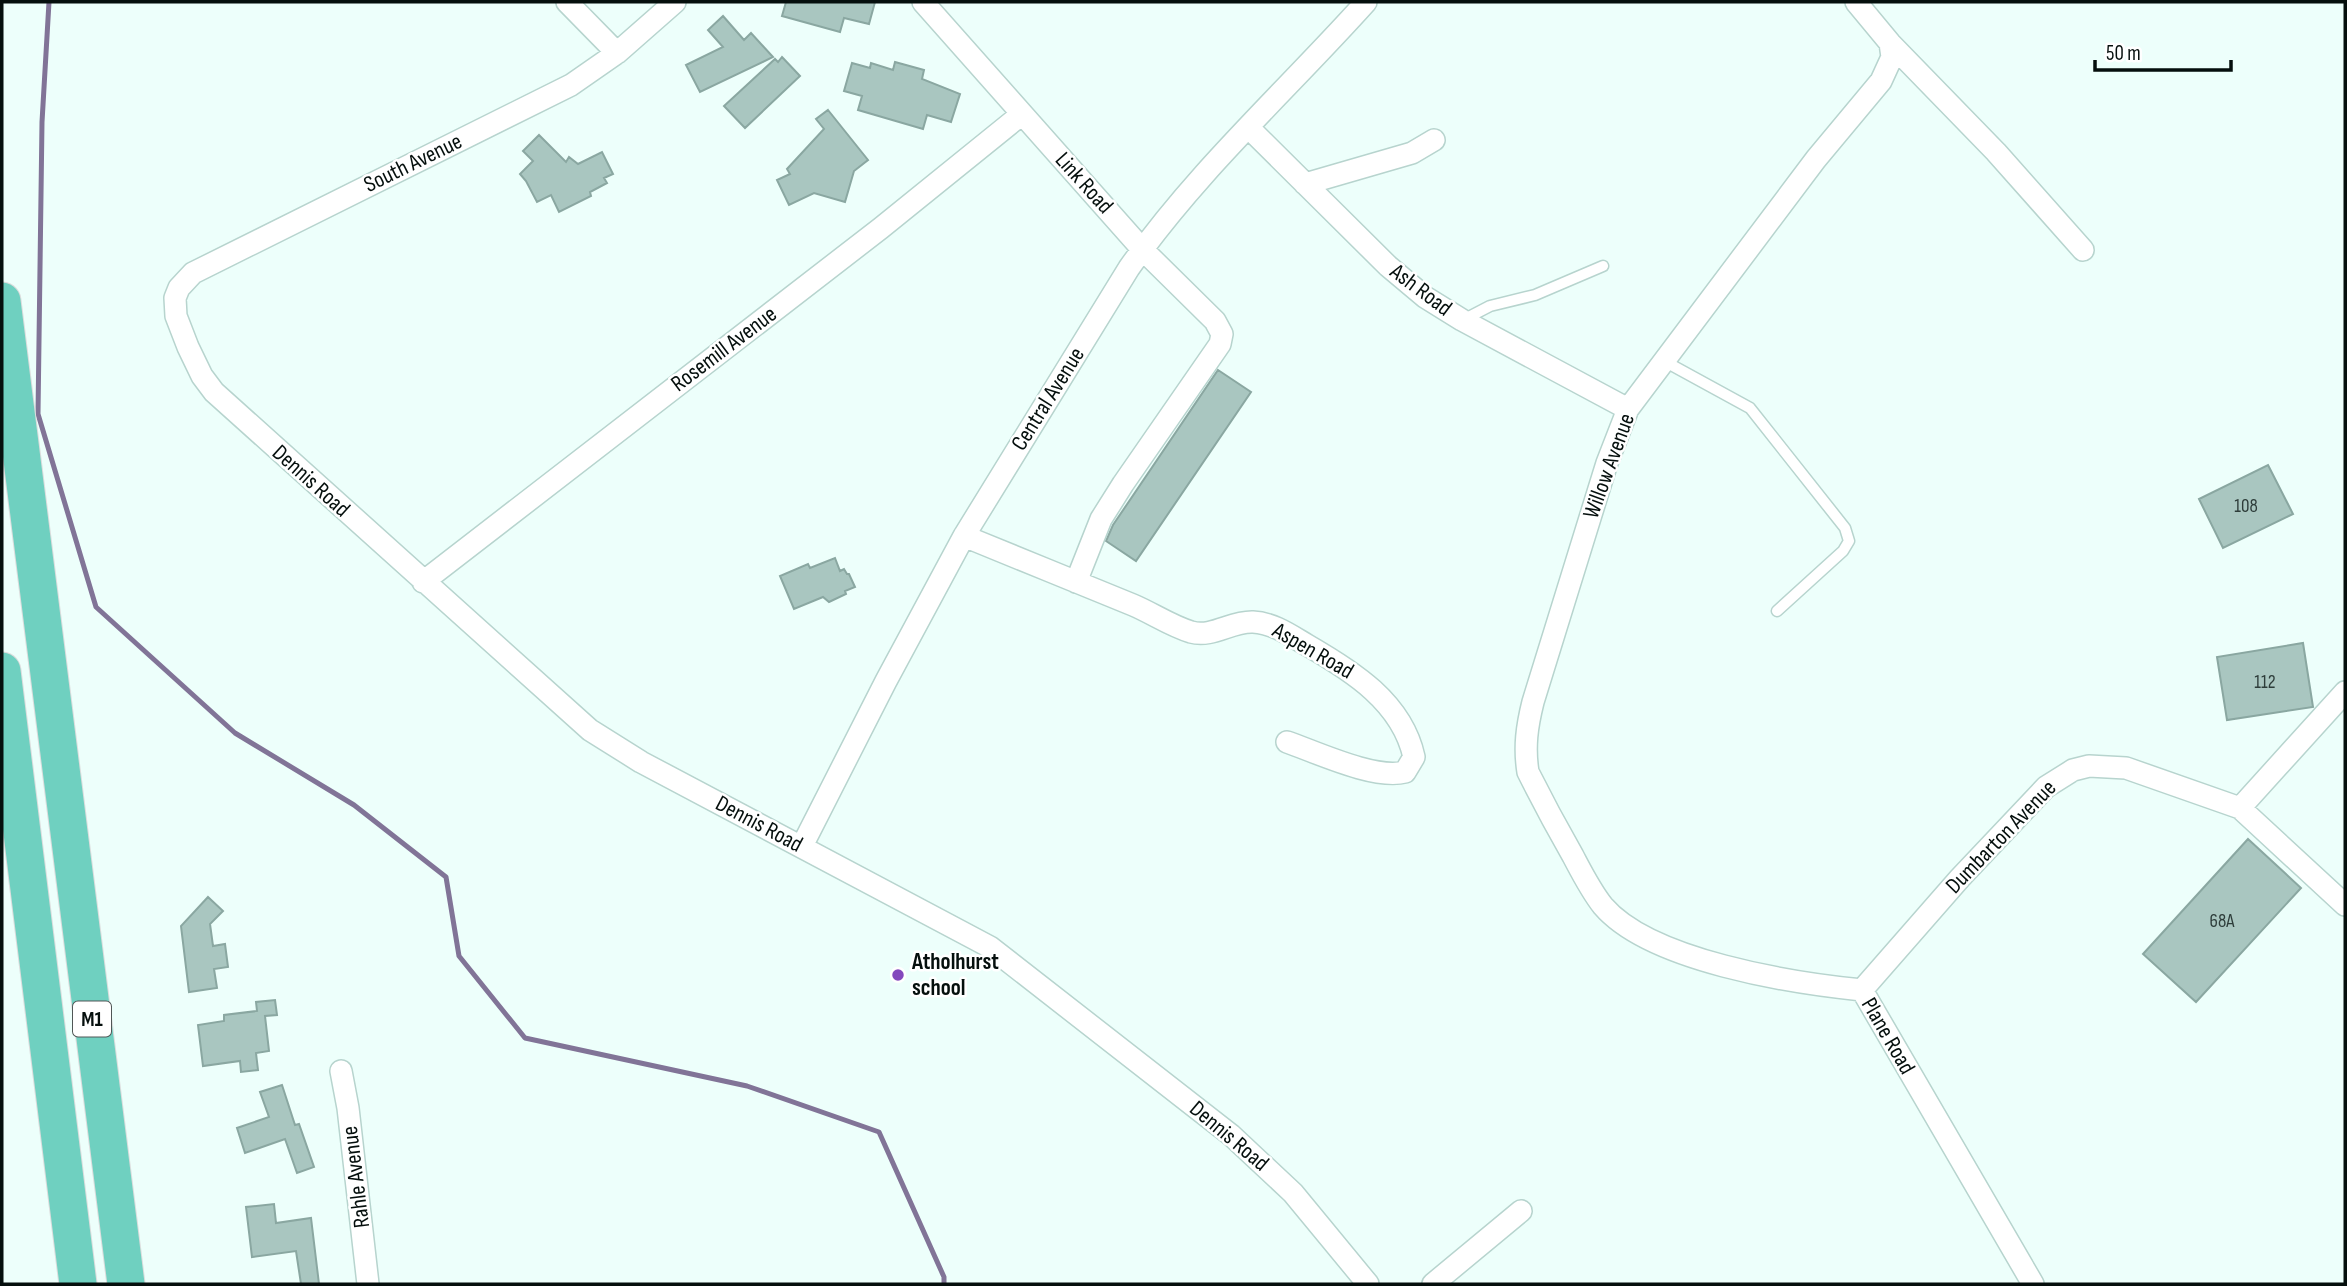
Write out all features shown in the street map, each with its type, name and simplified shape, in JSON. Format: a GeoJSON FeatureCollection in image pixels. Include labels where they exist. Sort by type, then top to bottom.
{"type":"FeatureCollection","features":[{"type":"Feature","properties":{"kind":"highway","name":"M1"},"geometry":{"type":"LineString","coordinates":[[2,301],[126,1284]]}},
{"type":"Feature","properties":{"kind":"highway","name":"M1"},"geometry":{"type":"LineString","coordinates":[[2,671],[78,1284]]}},
{"type":"Feature","properties":{"kind":"street","name":"South Avenue"},"geometry":{"type":"LineString","coordinates":[[180,329],[174,308],[175,298],[179,288],[193,273],[561,90],[617,53],[675,2]]}},
{"type":"Feature","properties":{"kind":"street","name":"Link Road"},"geometry":{"type":"LineString","coordinates":[[923,2],[1142,249],[1220,328],[1220,344],[1101,519],[1076,582]]}},
{"type":"Feature","properties":{"kind":"street","name":"Central Avenue"},"geometry":{"type":"LineString","coordinates":[[802,846],[964,536],[1153,232],[1366,2]]}},
{"type":"Feature","properties":{"kind":"street"},"geometry":{"type":"LineString","coordinates":[[1856,2],[1890,43],[1996,152],[2083,250]]}},
{"type":"Feature","properties":{"kind":"street"},"geometry":{"type":"LineString","coordinates":[[575,4],[617,53]]}},
{"type":"Feature","properties":{"kind":"street","name":"Willow Avenue"},"geometry":{"type":"LineString","coordinates":[[1603,906],[1588,884],[1528,772],[1526,735],[1533,702],[1606,463],[1628,409],[1816,159],[1881,80],[1892,57],[1890,43]]}},
{"type":"Feature","properties":{"kind":"street","name":"Rosemill Avenue"},"geometry":{"type":"LineString","coordinates":[[423,582],[870,236],[1022,114]]}},
{"type":"Feature","properties":{"kind":"street","name":"Ash Road"},"geometry":{"type":"LineString","coordinates":[[1248,127],[1388,266],[1425,296],[1462,320],[1628,409]]}},
{"type":"Feature","properties":{"kind":"street"},"geometry":{"type":"LineString","coordinates":[[1305,184],[1412,153],[1434,140]]}},
{"type":"Feature","properties":{"kind":"street","name":"Dennis Road"},"geometry":{"type":"LineString","coordinates":[[180,329],[202,376],[214,391],[423,582],[603,740],[990,947],[1261,1161],[1293,1193],[1368,1284]]}},
{"type":"Feature","properties":{"kind":"street","name":"Aspen Road"},"geometry":{"type":"LineString","coordinates":[[964,536],[1194,633],[1213,633],[1242,623],[1254,622],[1281,629],[1352,670],[1377,694],[1403,727],[1414,757],[1405,772],[1373,772],[1287,742]]}},
{"type":"Feature","properties":{"kind":"street"},"geometry":{"type":"LineString","coordinates":[[2241,808],[2345,692]]}},
{"type":"Feature","properties":{"kind":"street","name":"Dumbarton Avenue"},"geometry":{"type":"LineString","coordinates":[[1861,990],[2036,797],[2073,769],[2099,765],[2126,768],[2241,808],[2345,905]]}},
{"type":"Feature","properties":{"kind":"street","name":"Plane Road"},"geometry":{"type":"LineString","coordinates":[[1603,906],[1635,933],[1682,954],[1819,985],[1861,990],[2033,1284]]}},
{"type":"Feature","properties":{"kind":"street","name":"Rahle Avenue"},"geometry":{"type":"LineString","coordinates":[[341,1071],[348,1108],[368,1284]]}},
{"type":"Feature","properties":{"kind":"street"},"geometry":{"type":"LineString","coordinates":[[1433,1284],[1521,1212]]}},
{"type":"Feature","properties":{"kind":"lane"},"geometry":{"type":"LineString","coordinates":[[1462,320],[1490,306],[1535,295],[1603,266]]}},
{"type":"Feature","properties":{"kind":"lane"},"geometry":{"type":"LineString","coordinates":[[1664,361],[1750,408],[1845,528],[1849,541],[1843,551],[1777,611]]}},
{"type":"Feature","properties":{"kind":"building"},"geometry":{"type":"Polygon","coordinates":[[[786,2],[875,2],[869,24],[844,18],[840,32],[782,16],[786,2]]]}},
{"type":"Feature","properties":{"kind":"building"},"geometry":{"type":"Polygon","coordinates":[[[723,16],[744,40],[751,33],[773,57],[700,92],[686,65],[723,47],[708,30],[723,16]]]}},
{"type":"Feature","properties":{"kind":"building"},"geometry":{"type":"Polygon","coordinates":[[[782,57],[800,76],[745,128],[724,106],[775,59],[778,62],[782,57]]]}},
{"type":"Feature","properties":{"kind":"building"},"geometry":{"type":"Polygon","coordinates":[[[895,62],[924,70],[922,79],[960,94],[951,122],[927,115],[923,129],[858,110],[862,96],[844,91],[852,63],[870,68],[871,63],[893,70],[895,62]]]}},
{"type":"Feature","properties":{"kind":"building"},"geometry":{"type":"Polygon","coordinates":[[[828,110],[868,160],[854,171],[845,202],[814,193],[789,205],[777,180],[790,174],[787,169],[824,129],[816,119],[828,110]]]}},
{"type":"Feature","properties":{"kind":"building"},"geometry":{"type":"Polygon","coordinates":[[[539,135],[566,162],[569,157],[578,164],[602,152],[613,174],[604,178],[607,183],[590,192],[591,196],[559,212],[551,195],[537,202],[520,174],[533,161],[523,151],[539,135]]]}},
{"type":"Feature","properties":{"kind":"building"},"geometry":{"type":"Polygon","coordinates":[[[1218,370],[1251,392],[1136,561],[1106,541],[1113,525],[1218,370]]]}},
{"type":"Feature","properties":{"kind":"building"},"geometry":{"type":"Polygon","coordinates":[[[2268,465],[2293,514],[2223,548],[2199,499],[2268,465]]]}},
{"type":"Feature","properties":{"kind":"building"},"geometry":{"type":"Polygon","coordinates":[[[835,558],[840,571],[844,569],[849,574],[855,587],[829,602],[823,597],[794,609],[780,576],[808,564],[810,568],[835,558]]]}},
{"type":"Feature","properties":{"kind":"building"},"geometry":{"type":"Polygon","coordinates":[[[2303,643],[2313,707],[2227,720],[2217,657],[2303,643]]]}},
{"type":"Feature","properties":{"kind":"building"},"geometry":{"type":"Polygon","coordinates":[[[2248,839],[2301,888],[2196,1002],[2143,954],[2248,839]]]}},
{"type":"Feature","properties":{"kind":"building"},"geometry":{"type":"Polygon","coordinates":[[[208,897],[223,911],[210,924],[213,946],[225,944],[228,967],[214,969],[217,988],[189,992],[181,926],[208,897]]]}},
{"type":"Feature","properties":{"kind":"building"},"geometry":{"type":"Polygon","coordinates":[[[275,1000],[277,1015],[265,1016],[269,1051],[256,1053],[258,1070],[241,1072],[240,1061],[203,1066],[198,1025],[224,1021],[224,1015],[257,1011],[256,1002],[275,1000]]]}},
{"type":"Feature","properties":{"kind":"building"},"geometry":{"type":"Polygon","coordinates":[[[282,1085],[295,1125],[299,1124],[314,1167],[297,1173],[285,1139],[245,1153],[237,1128],[269,1117],[260,1092],[282,1085]]]}},
{"type":"Feature","properties":{"kind":"building"},"geometry":{"type":"Polygon","coordinates":[[[274,1204],[276,1223],[311,1218],[319,1284],[301,1284],[296,1251],[252,1257],[246,1207],[274,1204]]]}},
{"type":"Feature","properties":{"kind":"waterway"},"geometry":{"type":"LineString","coordinates":[[49,2],[42,122],[38,414],[96,607],[235,733],[354,805],[446,877],[459,956],[525,1038],[747,1086],[879,1132],[944,1277],[944,1284]]}},
{"type":"Feature","properties":{"kind":"place","name":"Atholhurst school"},"geometry":{"type":"Point","coordinates":[898,975]}}]}
